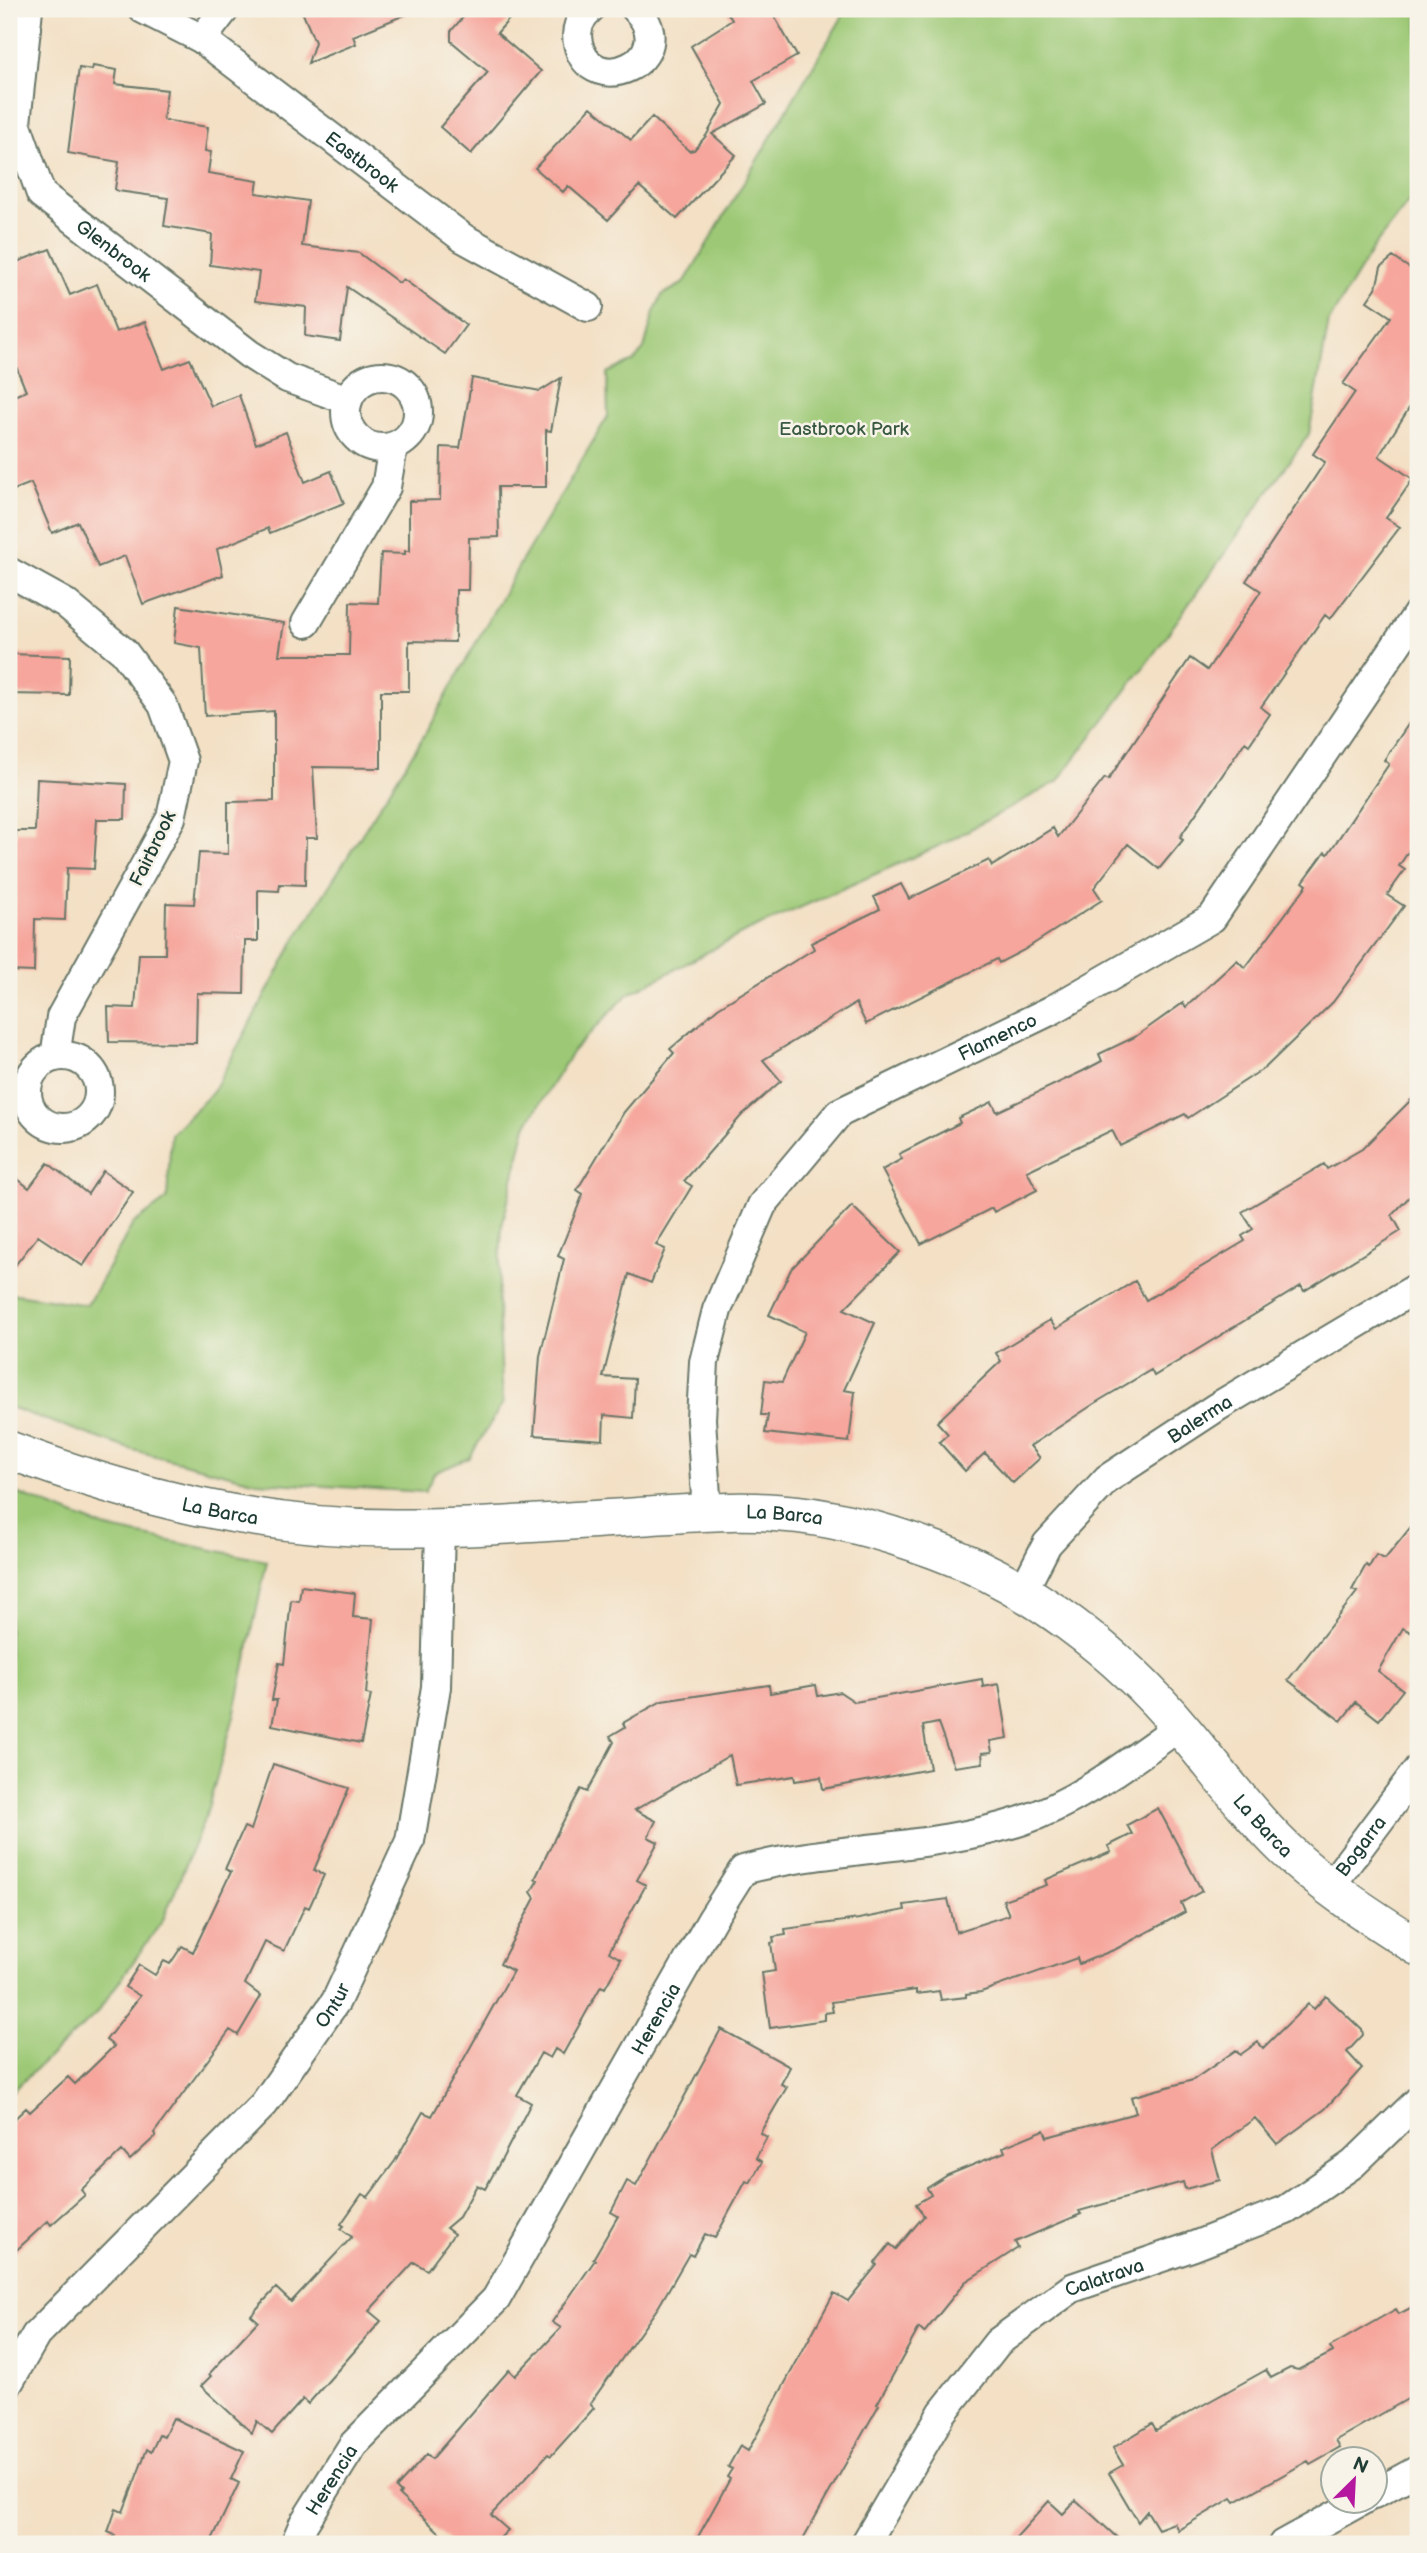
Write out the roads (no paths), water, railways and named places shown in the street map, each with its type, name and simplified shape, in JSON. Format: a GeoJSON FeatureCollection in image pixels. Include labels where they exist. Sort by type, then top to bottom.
{"type":"FeatureCollection","features":[{"type":"Feature","properties":{"kind":"street","name":"Glenbrook"},"geometry":{"type":"LineString","coordinates":[[28,9],[13,123],[41,194],[249,354],[287,378],[348,400]]}},
{"type":"Feature","properties":{"kind":"street","name":"Eastbrook"},"geometry":{"type":"LineString","coordinates":[[143,9],[202,40],[464,238],[588,307]]}},
{"type":"Feature","properties":{"kind":"street"},"geometry":{"type":"LineString","coordinates":[[202,40],[225,9]]}},
{"type":"Feature","properties":{"kind":"street"},"geometry":{"type":"LineString","coordinates":[[590,9],[580,22],[578,44],[589,63],[610,72],[621,71],[640,61],[649,40],[644,12]]}},
{"type":"Feature","properties":{"kind":"street"},"geometry":{"type":"LineString","coordinates":[[383,376],[405,383],[417,402],[416,424],[403,442],[393,447],[382,448],[360,441],[348,422],[348,400],[354,390],[372,378],[383,376]]}},
{"type":"Feature","properties":{"kind":"street"},"geometry":{"type":"LineString","coordinates":[[306,623],[386,487],[393,447]]}},
{"type":"Feature","properties":{"kind":"street","name":"Fairbrook"},"geometry":{"type":"LineString","coordinates":[[9,572],[65,603],[124,652],[163,705],[183,761],[172,818],[61,1017],[55,1057]]}},
{"type":"Feature","properties":{"kind":"street","name":"Flamenco"},"geometry":{"type":"LineString","coordinates":[[707,1512],[701,1419],[704,1362],[717,1310],[762,1206],[839,1113],[1052,1010],[1212,918],[1418,612]]}},
{"type":"Feature","properties":{"kind":"street"},"geometry":{"type":"LineString","coordinates":[[66,1056],[86,1065],[98,1084],[96,1107],[90,1116],[70,1128],[48,1126],[20,1115],[27,1100],[30,1077],[44,1061],[66,1056]]}},
{"type":"Feature","properties":{"kind":"street","name":"Balerma"},"geometry":{"type":"LineString","coordinates":[[1022,1593],[1046,1544],[1107,1479],[1217,1407],[1418,1287]]}},
{"type":"Feature","properties":{"kind":"street","name":"La Barca"},"geometry":{"type":"LineString","coordinates":[[9,1450],[88,1480],[168,1502],[254,1518],[388,1528],[440,1528],[707,1512],[783,1513],[854,1525],[936,1550],[977,1568],[1022,1593],[1080,1631],[1180,1726],[1242,1803],[1328,1889],[1418,1947]]}},
{"type":"Feature","properties":{"kind":"street","name":"Ontur"},"geometry":{"type":"LineString","coordinates":[[9,2382],[36,2335],[264,2104],[336,2001],[410,1841],[436,1687],[440,1528]]}},
{"type":"Feature","properties":{"kind":"street","name":"Herencia"},"geometry":{"type":"LineString","coordinates":[[295,2544],[304,2523],[353,2445],[495,2299],[712,1919],[743,1870],[790,1857],[975,1833],[1022,1820],[1074,1797],[1180,1726]]}},
{"type":"Feature","properties":{"kind":"street","name":"Bogarra"},"geometry":{"type":"LineString","coordinates":[[1328,1889],[1418,1769]]}},
{"type":"Feature","properties":{"kind":"street","name":"Calatrava"},"geometry":{"type":"LineString","coordinates":[[865,2544],[942,2413],[998,2342],[1072,2288],[1195,2246],[1286,2210],[1353,2164],[1418,2101]]}},
{"type":"Feature","properties":{"kind":"street"},"geometry":{"type":"LineString","coordinates":[[1388,2486],[1418,2470]]}},
{"type":"Feature","properties":{"kind":"street"},"geometry":{"type":"LineString","coordinates":[[1283,2544],[1339,2514]]}},
{"type":"Feature","properties":{"kind":"park label","name":"Eastbrook Park"},"geometry":{"type":"Point","coordinates":[844,428]}}]}
